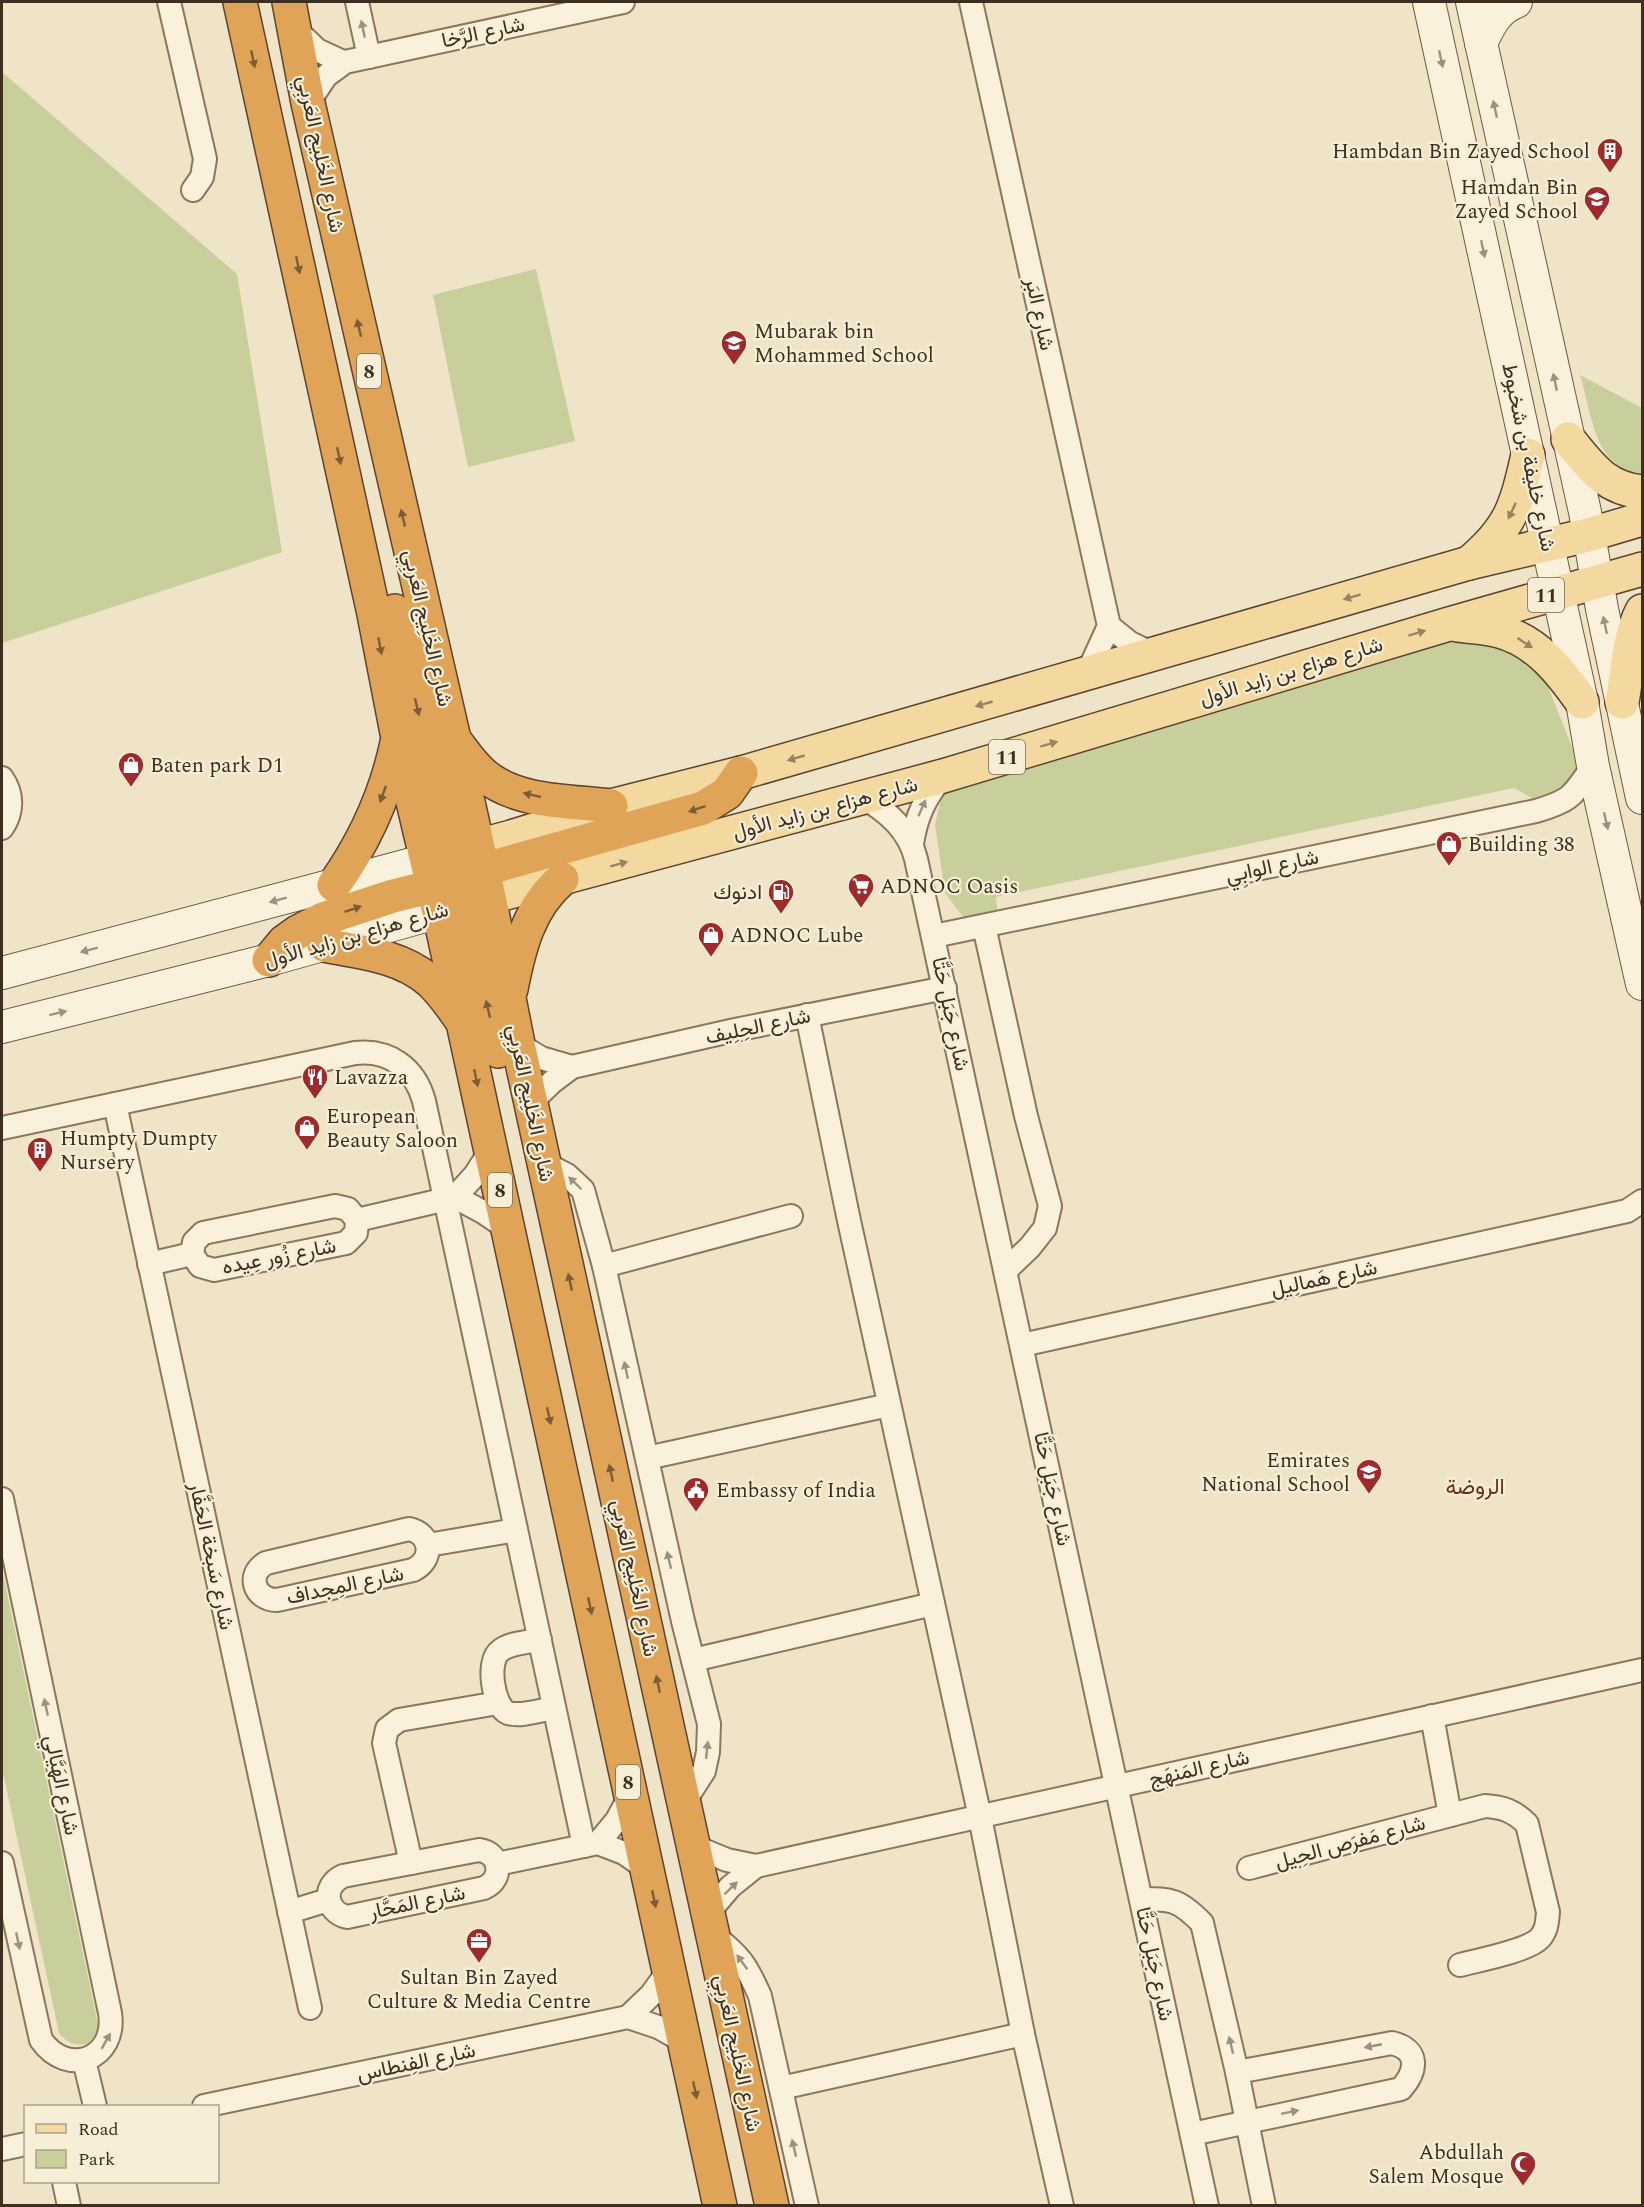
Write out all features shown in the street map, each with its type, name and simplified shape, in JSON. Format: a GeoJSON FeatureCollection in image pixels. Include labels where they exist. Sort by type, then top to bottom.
{"type":"FeatureCollection","features":[{"type":"Feature","properties":{"kind":"highway","name":"شارع الخَلِيج العَربِي"},"geometry":{"type":"LineString","coordinates":[[240,2],[357,535],[398,738],[509,996],[530,1103],[772,2205]]}},
{"type":"Feature","properties":{"kind":"highway","name":"شارع الخَلِيج العَربِي"},"geometry":{"type":"LineString","coordinates":[[292,16],[308,103],[454,739],[463,1021],[720,2205]]}},
{"type":"Feature","properties":{"kind":"highway"},"geometry":{"type":"LineString","coordinates":[[357,535],[372,553],[384,574],[391,593],[510,1103],[514,1114],[541,1151]]}},
{"type":"Feature","properties":{"kind":"highway"},"geometry":{"type":"LineString","coordinates":[[334,885],[348,866],[371,824],[388,782],[398,738]]}},
{"type":"Feature","properties":{"kind":"highway"},"geometry":{"type":"LineString","coordinates":[[454,739],[476,767],[498,784],[536,796],[611,806]]}},
{"type":"Feature","properties":{"kind":"highway"},"geometry":{"type":"LineString","coordinates":[[269,960],[285,942],[310,925],[393,896],[703,808],[727,793],[741,773]]}},
{"type":"Feature","properties":{"kind":"highway"},"geometry":{"type":"LineString","coordinates":[[509,996],[528,924],[542,900],[562,879]]}},
{"type":"Feature","properties":{"kind":"highway"},"geometry":{"type":"LineString","coordinates":[[324,945],[385,957],[415,970],[441,993],[463,1021]]}},
{"type":"Feature","properties":{"kind":"main road","name":"شارع خليفة بن شخبوط"},"geometry":{"type":"LineString","coordinates":[[1429,2],[1642,984]]}},
{"type":"Feature","properties":{"kind":"main road","name":"شارع خليفة بن شخبوط"},"geometry":{"type":"LineString","coordinates":[[1472,2],[1568,439],[1622,702],[1639,769],[1642,798]]}},
{"type":"Feature","properties":{"kind":"main road"},"geometry":{"type":"LineString","coordinates":[[1481,43],[1494,18],[1508,5],[1516,2]]}},
{"type":"Feature","properties":{"kind":"main road"},"geometry":{"type":"LineString","coordinates":[[1568,439],[1599,475],[1630,491],[1642,492]]}},
{"type":"Feature","properties":{"kind":"main road"},"geometry":{"type":"LineString","coordinates":[[1469,563],[1490,546],[1506,523],[1518,498],[1528,456]]}},
{"type":"Feature","properties":{"kind":"main road","name":"شارع هزاع بن زايد الأول"},"geometry":{"type":"LineString","coordinates":[[2,1027],[324,945],[611,806],[741,773],[1469,563],[1588,535],[1642,519]]}},
{"type":"Feature","properties":{"kind":"main road","name":"شارع هزاع بن زايد الأول"},"geometry":{"type":"LineString","coordinates":[[2,973],[334,885],[459,879],[562,879],[943,776],[1449,624],[1642,569]]}},
{"type":"Feature","properties":{"kind":"main road"},"geometry":{"type":"LineString","coordinates":[[1622,702],[1632,647],[1642,611]]}},
{"type":"Feature","properties":{"kind":"main road"},"geometry":{"type":"LineString","coordinates":[[1449,624],[1497,630],[1515,636],[1560,670],[1582,702]]}},
{"type":"Feature","properties":{"kind":"street"},"geometry":{"type":"LineString","coordinates":[[169,2],[205,159],[202,177],[193,190]]}},
{"type":"Feature","properties":{"kind":"street"},"geometry":{"type":"LineString","coordinates":[[357,2],[369,57]]}},
{"type":"Feature","properties":{"kind":"street","name":"شارع الرَّخا"},"geometry":{"type":"LineString","coordinates":[[343,62],[556,9],[623,2]]}},
{"type":"Feature","properties":{"kind":"street","name":"شارع البَر"},"geometry":{"type":"LineString","coordinates":[[971,2],[1109,626]]}},
{"type":"Feature","properties":{"kind":"street"},"geometry":{"type":"LineString","coordinates":[[292,16],[316,50],[343,62],[326,76],[308,103]]}},
{"type":"Feature","properties":{"kind":"street"},"geometry":{"type":"LineString","coordinates":[[1087,674],[1109,626],[1130,643],[1155,655]]}},
{"type":"Feature","properties":{"kind":"street","name":"شارع الوابِي"},"geometry":{"type":"LineString","coordinates":[[934,936],[1536,811],[1561,804],[1572,796],[1593,766]]}},
{"type":"Feature","properties":{"kind":"street","name":"شارع جَبَل حَتَّا"},"geometry":{"type":"LineString","coordinates":[[943,776],[930,790],[921,807],[912,844],[934,936],[1207,2205]]}},
{"type":"Feature","properties":{"kind":"street"},"geometry":{"type":"LineString","coordinates":[[2,778],[8,788],[11,806],[2,828]]}},
{"type":"Feature","properties":{"kind":"street","name":"شارع جَبَل حَتَّا"},"geometry":{"type":"LineString","coordinates":[[863,797],[891,817],[912,844]]}},
{"type":"Feature","properties":{"kind":"street"},"geometry":{"type":"LineString","coordinates":[[984,926],[1026,1116],[1050,1206],[1045,1228],[1006,1270]]}},
{"type":"Feature","properties":{"kind":"street","name":"شارع الحِلِيف"},"geometry":{"type":"LineString","coordinates":[[530,1103],[572,1067],[735,1030],[945,988]]}},
{"type":"Feature","properties":{"kind":"street"},"geometry":{"type":"LineString","coordinates":[[807,1016],[848,1216],[980,1817],[1023,2034],[1062,2205]]}},
{"type":"Feature","properties":{"kind":"street","name":"شارع الحِلِيف"},"geometry":{"type":"LineString","coordinates":[[518,1044],[541,1058],[572,1067]]}},
{"type":"Feature","properties":{"kind":"street"},"geometry":{"type":"LineString","coordinates":[[2,1128],[355,1053],[378,1053],[399,1062],[415,1079],[421,1090],[450,1199],[554,1708],[591,1845]]}},
{"type":"Feature","properties":{"kind":"street","name":"شارع سَبخة الحَفَّار"},"geometry":{"type":"LineString","coordinates":[[115,1104],[310,2008]]}},
{"type":"Feature","properties":{"kind":"street"},"geometry":{"type":"LineString","coordinates":[[450,1199],[475,1175],[491,1150]]}},
{"type":"Feature","properties":{"kind":"street"},"geometry":{"type":"LineString","coordinates":[[541,1151],[583,1190],[604,1266],[709,1724],[708,1752],[704,1771],[684,1802]]}},
{"type":"Feature","properties":{"kind":"street"},"geometry":{"type":"LineString","coordinates":[[450,1199],[483,1212],[508,1229]]}},
{"type":"Feature","properties":{"kind":"street","name":"شارع زُور عِيده"},"geometry":{"type":"LineString","coordinates":[[357,1220],[450,1199]]}},
{"type":"Feature","properties":{"kind":"street","name":"شارع زُور عِيده"},"geometry":{"type":"LineString","coordinates":[[335,1206],[348,1209],[357,1220],[356,1233],[351,1239],[346,1243],[328,1247],[214,1270],[200,1266],[192,1254],[194,1242],[202,1233],[209,1231],[335,1206]]}},
{"type":"Feature","properties":{"kind":"street","name":"شارع هَمالِيل"},"geometry":{"type":"LineString","coordinates":[[1022,1345],[1637,1209]]}},
{"type":"Feature","properties":{"kind":"street"},"geometry":{"type":"LineString","coordinates":[[604,1266],[791,1216]]}},
{"type":"Feature","properties":{"kind":"street","name":"شارع زُور عِيده"},"geometry":{"type":"LineString","coordinates":[[149,1264],[192,1254]]}},
{"type":"Feature","properties":{"kind":"street"},"geometry":{"type":"LineString","coordinates":[[647,1458],[889,1405]]}},
{"type":"Feature","properties":{"kind":"street","name":"شارع الهَيَّالي"},"geometry":{"type":"LineString","coordinates":[[2,1499],[112,2023],[107,2042],[101,2050],[84,2060]]}},
{"type":"Feature","properties":{"kind":"street","name":"شارع المِجداف"},"geometry":{"type":"LineString","coordinates":[[428,1545],[516,1530]]}},
{"type":"Feature","properties":{"kind":"street","name":"شارع المِجداف"},"geometry":{"type":"LineString","coordinates":[[397,1531],[415,1531],[425,1539],[428,1545],[424,1563],[413,1570],[276,1600],[264,1598],[259,1594],[254,1583],[257,1571],[266,1563],[397,1531]]}},
{"type":"Feature","properties":{"kind":"street","name":"شارع المِجداف"},"geometry":{"type":"LineString","coordinates":[[219,1588],[254,1583]]}},
{"type":"Feature","properties":{"kind":"street","name":"شارع الخَلِيج العَربِي"},"geometry":{"type":"LineString","coordinates":[[693,1660],[933,1604]]}},
{"type":"Feature","properties":{"kind":"street"},"geometry":{"type":"LineString","coordinates":[[540,1640],[502,1649],[497,1653],[492,1667],[498,1703],[505,1711],[515,1714],[554,1708]]}},
{"type":"Feature","properties":{"kind":"street","name":"شارع المَنهَج"},"geometry":{"type":"LineString","coordinates":[[693,1846],[727,1860],[756,1866],[1642,1670]]}},
{"type":"Feature","properties":{"kind":"street"},"geometry":{"type":"LineString","coordinates":[[411,1863],[384,1743],[387,1729],[399,1720],[498,1703]]}},
{"type":"Feature","properties":{"kind":"street","name":"شارع مَفرَص الحِيل"},"geometry":{"type":"LineString","coordinates":[[1432,1716],[1450,1815]]}},
{"type":"Feature","properties":{"kind":"street"},"geometry":{"type":"LineString","coordinates":[[591,1845],[617,1820],[631,1794]]}},
{"type":"Feature","properties":{"kind":"street","name":"شارع مَفرَص الحِيل"},"geometry":{"type":"LineString","coordinates":[[1249,1868],[1485,1806],[1500,1807],[1516,1814],[1527,1824],[1548,1912],[1547,1926],[1541,1938],[1531,1946],[1460,1965]]}},
{"type":"Feature","properties":{"kind":"street"},"geometry":{"type":"LineString","coordinates":[[497,1864],[591,1845],[624,1853],[647,1869]]}},
{"type":"Feature","properties":{"kind":"street","name":"شارع المَحَّار"},"geometry":{"type":"LineString","coordinates":[[479,1850],[490,1854],[497,1864],[497,1876],[484,1888],[364,1914],[347,1917],[340,1915],[328,1900],[329,1888],[333,1882],[343,1876],[479,1850]]}},
{"type":"Feature","properties":{"kind":"street"},"geometry":{"type":"LineString","coordinates":[[2,1863],[41,2040],[54,2055],[74,2061],[84,2060],[94,2105]]}},
{"type":"Feature","properties":{"kind":"street","name":"شارع المَنهَج"},"geometry":{"type":"LineString","coordinates":[[710,1924],[730,1887],[756,1866]]}},
{"type":"Feature","properties":{"kind":"street"},"geometry":{"type":"LineString","coordinates":[[1141,1899],[1170,1899],[1187,1908],[1202,1923],[1237,2072],[1264,2205]]}},
{"type":"Feature","properties":{"kind":"street"},"geometry":{"type":"LineString","coordinates":[[289,1912],[328,1900]]}},
{"type":"Feature","properties":{"kind":"street"},"geometry":{"type":"LineString","coordinates":[[710,1924],[750,1972],[760,1996],[807,2205]]}},
{"type":"Feature","properties":{"kind":"street"},"geometry":{"type":"LineString","coordinates":[[669,1970],[651,1995],[628,2017],[658,2027],[685,2042]]}},
{"type":"Feature","properties":{"kind":"street","name":"شارع الفِنطاس"},"geometry":{"type":"LineString","coordinates":[[209,2105],[628,2017]]}},
{"type":"Feature","properties":{"kind":"street","name":"شارع الخَلِيج العَربِي"},"geometry":{"type":"LineString","coordinates":[[781,2088],[1023,2034]]}},
{"type":"Feature","properties":{"kind":"street"},"geometry":{"type":"LineString","coordinates":[[1192,2134],[1401,2089],[1411,2076],[1414,2067],[1411,2054],[1403,2045],[1392,2043],[1237,2072]]}},
{"type":"Feature","properties":{"kind":"street"},"geometry":{"type":"LineString","coordinates":[[2,2149],[24,2144]]}},
{"type":"Feature","properties":{"kind":"street"},"geometry":{"type":"LineString","coordinates":[[64,2183],[69,2205]]}},
{"type":"Feature","properties":{"kind":"green space"},"geometry":{"type":"Polygon","coordinates":[[[2,72],[237,274],[282,552],[2,643],[2,72]]]}},
{"type":"Feature","properties":{"kind":"green space"},"geometry":{"type":"Polygon","coordinates":[[[536,269],[575,441],[468,467],[433,295],[536,269]]]}},
{"type":"Feature","properties":{"kind":"green space"},"geometry":{"type":"Polygon","coordinates":[[[1580,375],[1642,408],[1642,480],[1617,465],[1600,444],[1580,375]]]}},
{"type":"Feature","properties":{"kind":"green space"},"geometry":{"type":"Polygon","coordinates":[[[1460,636],[1538,662],[1579,764],[1572,781],[1564,790],[1535,800],[1514,788],[996,897],[998,916],[981,922],[964,918],[945,893],[935,825],[942,794],[969,779],[1460,636]]]}},
{"type":"Feature","properties":{"kind":"green space"},"geometry":{"type":"Polygon","coordinates":[[[2,1569],[97,2020],[97,2034],[89,2044],[72,2043],[59,2033],[2,1768],[2,1569]]]}},
{"type":"Feature","properties":{"kind":"place","name":"Hambdan Bin Zayed School"},"geometry":{"type":"Point","coordinates":[1610,174]}},
{"type":"Feature","properties":{"kind":"place","name":"Hamdan Bin Zayed School"},"geometry":{"type":"Point","coordinates":[1597,222]}},
{"type":"Feature","properties":{"kind":"place","name":"Mubarak bin Mohammed School"},"geometry":{"type":"Point","coordinates":[734,366]}},
{"type":"Feature","properties":{"kind":"place","name":"Baten park D1"},"geometry":{"type":"Point","coordinates":[131,788]}},
{"type":"Feature","properties":{"kind":"place","name":"Building 38"},"geometry":{"type":"Point","coordinates":[1449,867]}},
{"type":"Feature","properties":{"kind":"place","name":"ADNOC Oasis"},"geometry":{"type":"Point","coordinates":[861,909]}},
{"type":"Feature","properties":{"kind":"place","name":"ادنوك"},"geometry":{"type":"Point","coordinates":[781,915]}},
{"type":"Feature","properties":{"kind":"place","name":"ADNOC Lube"},"geometry":{"type":"Point","coordinates":[711,958]}},
{"type":"Feature","properties":{"kind":"place","name":"Lavazza"},"geometry":{"type":"Point","coordinates":[315,1100]}},
{"type":"Feature","properties":{"kind":"place","name":"European Beauty Saloon"},"geometry":{"type":"Point","coordinates":[307,1151]}},
{"type":"Feature","properties":{"kind":"place","name":"Humpty Dumpty Nursery"},"geometry":{"type":"Point","coordinates":[40,1173]}},
{"type":"Feature","properties":{"kind":"place","name":"Emirates National School"},"geometry":{"type":"Point","coordinates":[1369,1495]}},
{"type":"Feature","properties":{"kind":"place","name":"Embassy of India"},"geometry":{"type":"Point","coordinates":[696,1513]}},
{"type":"Feature","properties":{"kind":"place","name":"Sultan Bin Zayed Culture & Media Centre"},"geometry":{"type":"Point","coordinates":[479,1964]}},
{"type":"Feature","properties":{"kind":"place","name":"Abdullah Salem Mosque"},"geometry":{"type":"Point","coordinates":[1523,2187]}},
{"type":"Feature","properties":{"kind":"district","name":"الروضة"},"geometry":{"type":"Point","coordinates":[1475,1486]}}]}
